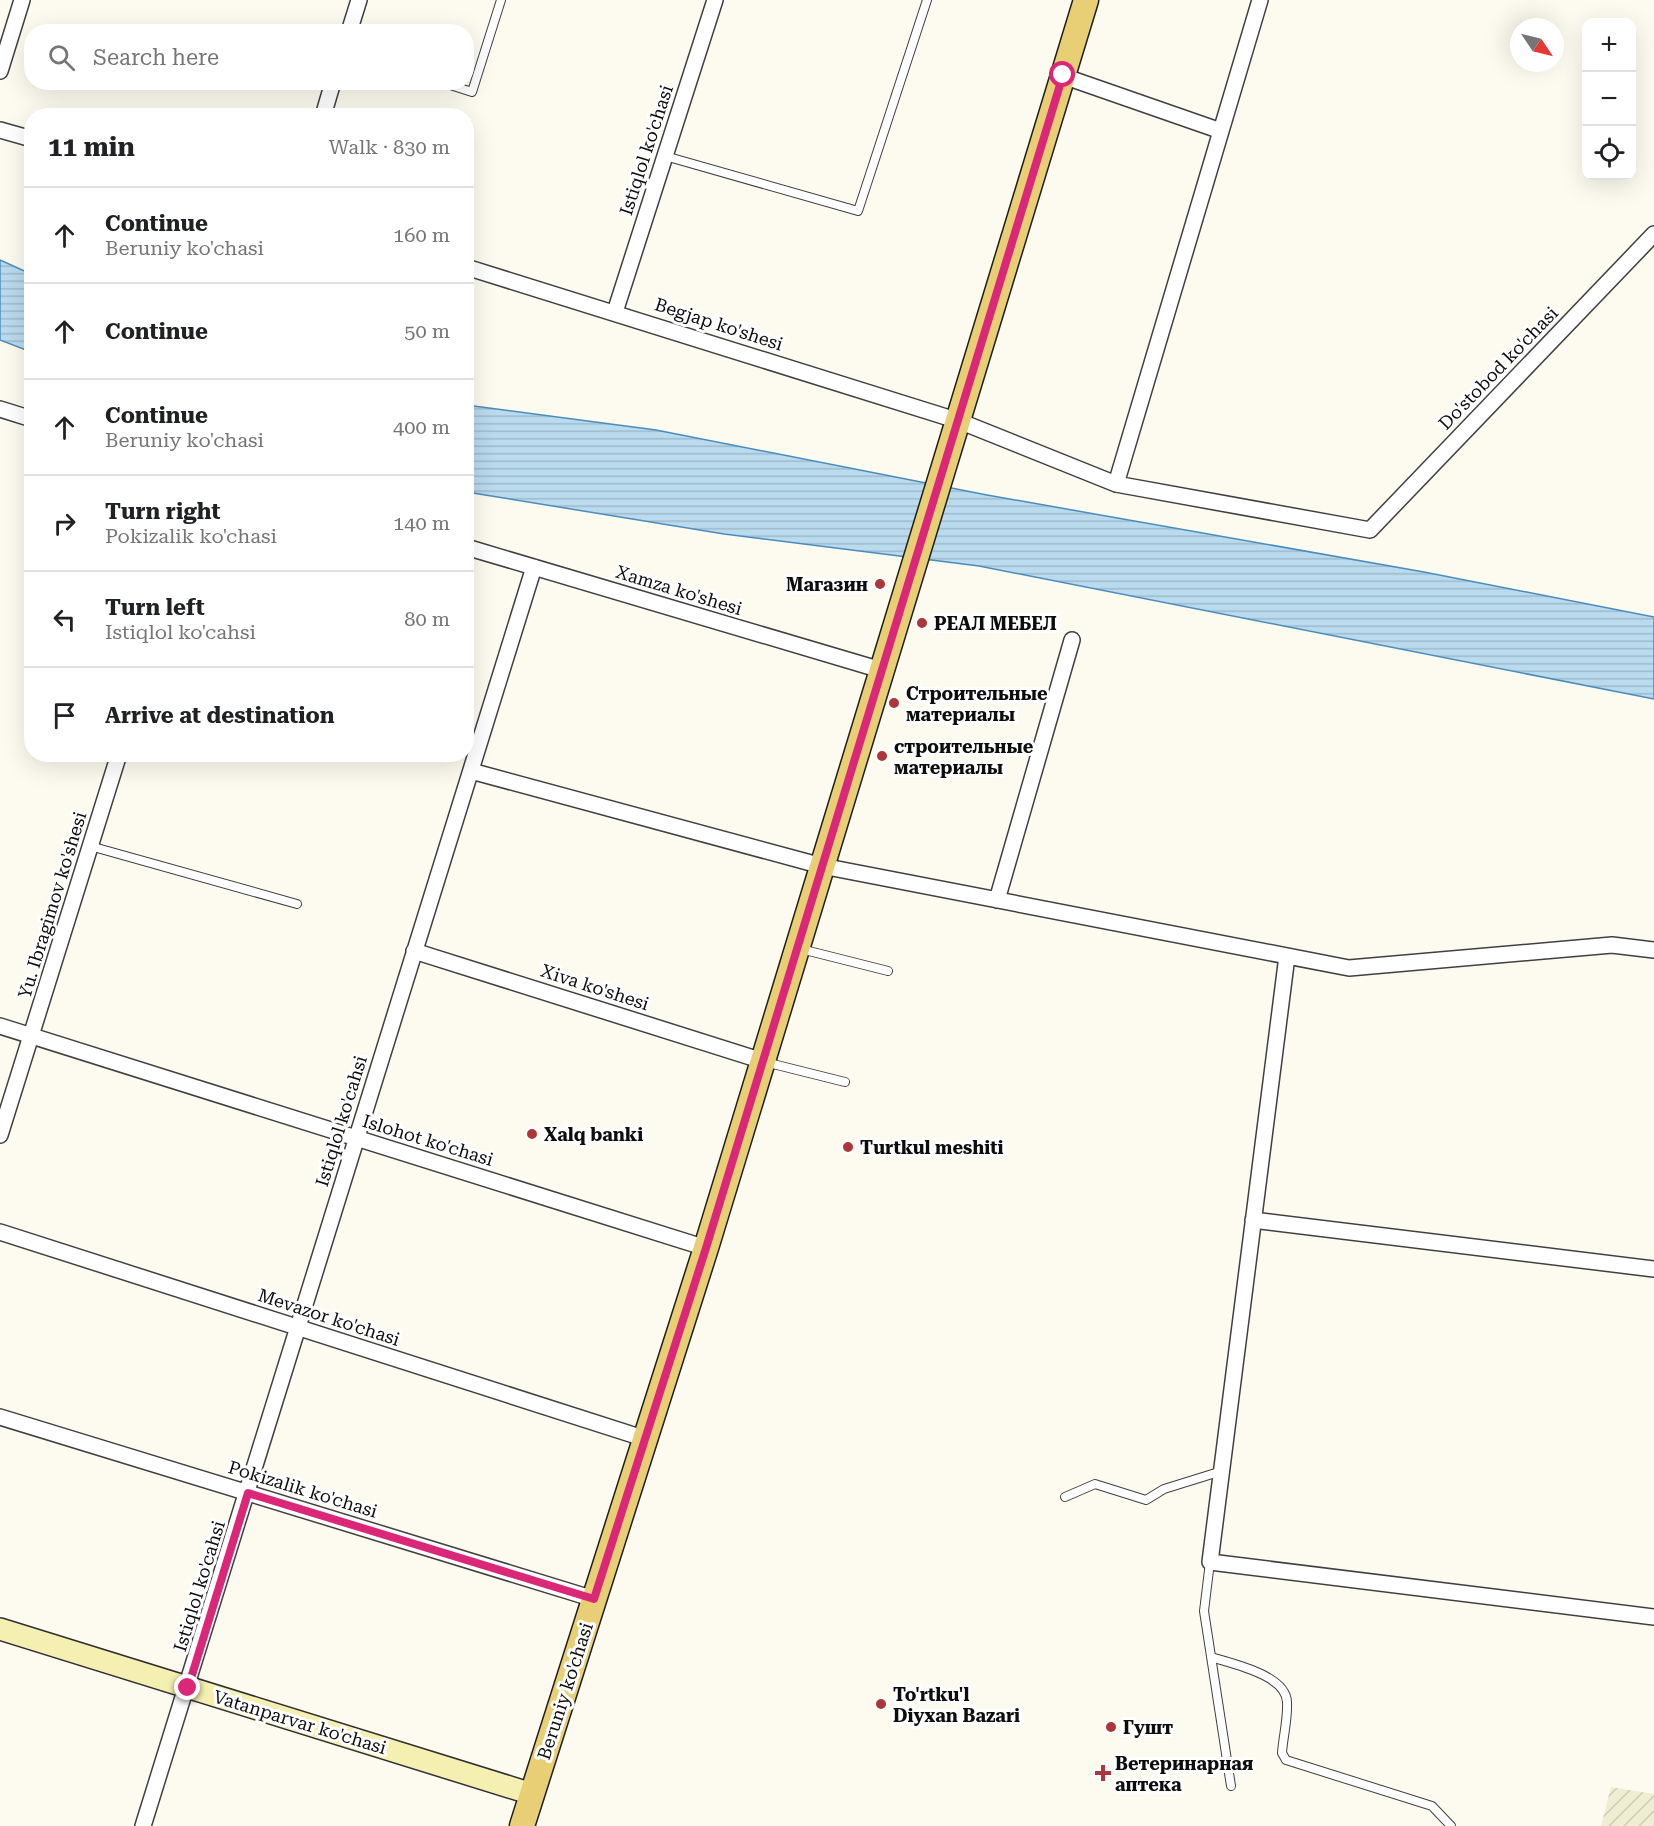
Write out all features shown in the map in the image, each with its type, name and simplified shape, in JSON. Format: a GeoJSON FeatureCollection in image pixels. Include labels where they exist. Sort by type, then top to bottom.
{"type":"FeatureCollection","features":[{"type":"Feature","properties":{"kind":"main road"},"geometry":{"type":"LineString","coordinates":[[959,421],[1086,0]]}},
{"type":"Feature","properties":{"kind":"main road","name":"Beruniy ko'chasi"},"geometry":{"type":"LineString","coordinates":[[522,1826],[706,1248],[959,421]]}},
{"type":"Feature","properties":{"kind":"street"},"geometry":{"type":"LineString","coordinates":[[0,71],[22,0]]}},
{"type":"Feature","properties":{"kind":"street"},"geometry":{"type":"LineString","coordinates":[[352,24],[359,0]]}},
{"type":"Feature","properties":{"kind":"street","name":"Istiqlol ko'chasi"},"geometry":{"type":"LineString","coordinates":[[615,312],[715,0]]}},
{"type":"Feature","properties":{"kind":"street"},"geometry":{"type":"LineString","coordinates":[[1116,484],[1260,0]]}},
{"type":"Feature","properties":{"kind":"street"},"geometry":{"type":"LineString","coordinates":[[1063,75],[1221,131]]}},
{"type":"Feature","properties":{"kind":"street"},"geometry":{"type":"LineString","coordinates":[[325,108],[331,90]]}},
{"type":"Feature","properties":{"kind":"street"},"geometry":{"type":"LineString","coordinates":[[0,130],[24,138]]}},
{"type":"Feature","properties":{"kind":"street","name":"Do'stobod ko'chasi"},"geometry":{"type":"LineString","coordinates":[[1370,530],[1654,234]]}},
{"type":"Feature","properties":{"kind":"street","name":"Begjap ko'shesi"},"geometry":{"type":"LineString","coordinates":[[474,269],[959,421],[1116,484],[1370,530]]}},
{"type":"Feature","properties":{"kind":"street"},"geometry":{"type":"LineString","coordinates":[[0,410],[24,417]]}},
{"type":"Feature","properties":{"kind":"street","name":"Xamza ko'shesi"},"geometry":{"type":"LineString","coordinates":[[474,549],[881,670]]}},
{"type":"Feature","properties":{"kind":"street","name":"Istiqlol ko'cahsi"},"geometry":{"type":"LineString","coordinates":[[474,761],[534,567]]}},
{"type":"Feature","properties":{"kind":"street"},"geometry":{"type":"LineString","coordinates":[[997,900],[1072,640]]}},
{"type":"Feature","properties":{"kind":"street","name":"Yu. Ibragimov ko'shesi"},"geometry":{"type":"LineString","coordinates":[[0,1135],[116,762]]}},
{"type":"Feature","properties":{"kind":"street","name":"Istiqlol ko'cahsi"},"geometry":{"type":"LineString","coordinates":[[144,1826],[474,762]]}},
{"type":"Feature","properties":{"kind":"street"},"geometry":{"type":"LineString","coordinates":[[471,771],[822,866],[1349,968],[1612,945],[1654,950]]}},
{"type":"Feature","properties":{"kind":"street","name":"Xiva ko'shesi"},"geometry":{"type":"LineString","coordinates":[[414,951],[763,1061]]}},
{"type":"Feature","properties":{"kind":"street"},"geometry":{"type":"LineString","coordinates":[[1287,956],[1210,1563],[1654,1617]]}},
{"type":"Feature","properties":{"kind":"street","name":"Islohot ko'chasi"},"geometry":{"type":"LineString","coordinates":[[0,1026],[706,1248]]}},
{"type":"Feature","properties":{"kind":"street"},"geometry":{"type":"LineString","coordinates":[[1253,1220],[1654,1269]]}},
{"type":"Feature","properties":{"kind":"street","name":"Mevazor ko'chasi"},"geometry":{"type":"LineString","coordinates":[[0,1232],[646,1439]]}},
{"type":"Feature","properties":{"kind":"street","name":"Pokizalik ko'chasi"},"geometry":{"type":"LineString","coordinates":[[0,1418],[594,1599]]}},
{"type":"Feature","properties":{"kind":"street","name":"Vatanparvar ko'chasi"},"geometry":{"type":"LineString","coordinates":[[0,1629],[532,1794]]}},
{"type":"Feature","properties":{"kind":"lane"},"geometry":{"type":"LineString","coordinates":[[474,86],[501,0]]}},
{"type":"Feature","properties":{"kind":"lane"},"geometry":{"type":"LineString","coordinates":[[665,156],[858,211],[927,0]]}},
{"type":"Feature","properties":{"kind":"lane"},"geometry":{"type":"LineString","coordinates":[[90,846],[297,904]]}},
{"type":"Feature","properties":{"kind":"lane"},"geometry":{"type":"LineString","coordinates":[[797,948],[888,971]]}},
{"type":"Feature","properties":{"kind":"lane"},"geometry":{"type":"LineString","coordinates":[[763,1061],[845,1082]]}},
{"type":"Feature","properties":{"kind":"lane"},"geometry":{"type":"LineString","coordinates":[[1065,1497],[1095,1484],[1146,1500],[1164,1489],[1222,1471]]}},
{"type":"Feature","properties":{"kind":"lane"},"geometry":{"type":"LineString","coordinates":[[1210,1563],[1204,1611],[1231,1786]]}},
{"type":"Feature","properties":{"kind":"lane"},"geometry":{"type":"LineString","coordinates":[[1211,1657],[1267,1676],[1281,1685],[1287,1700],[1282,1753],[1286,1760],[1432,1806],[1451,1826]]}},
{"type":"Feature","properties":{"kind":"shaded area"},"geometry":{"type":"Polygon","coordinates":[[[1611,1787],[1654,1794],[1654,1826],[1601,1826],[1611,1787]]]}},
{"type":"Feature","properties":{"kind":"water"},"geometry":{"type":"Polygon","coordinates":[[[0,260],[24,271],[24,349],[0,340],[0,260]]]}},
{"type":"Feature","properties":{"kind":"water"},"geometry":{"type":"Polygon","coordinates":[[[474,406],[656,430],[987,495],[1424,572],[1654,617],[1654,699],[979,566],[724,534],[474,493],[474,406]]]}},
{"type":"Feature","properties":{"kind":"place","name":"Магазин"},"geometry":{"type":"Point","coordinates":[880,584]}},
{"type":"Feature","properties":{"kind":"place","name":"РЕАЛ МЕБЕЛ"},"geometry":{"type":"Point","coordinates":[922,623]}},
{"type":"Feature","properties":{"kind":"place","name":"Строительные материалы"},"geometry":{"type":"Point","coordinates":[894,703]}},
{"type":"Feature","properties":{"kind":"place","name":"строительные материалы"},"geometry":{"type":"Point","coordinates":[882,756]}},
{"type":"Feature","properties":{"kind":"place","name":"Xalq banki"},"geometry":{"type":"Point","coordinates":[532,1134]}},
{"type":"Feature","properties":{"kind":"place","name":"Turtkul meshiti"},"geometry":{"type":"Point","coordinates":[848,1147]}},
{"type":"Feature","properties":{"kind":"place","name":"To'rtku'l Diyxan Bazari"},"geometry":{"type":"Point","coordinates":[881,1704]}},
{"type":"Feature","properties":{"kind":"place","name":"Гушт"},"geometry":{"type":"Point","coordinates":[1111,1727]}},
{"type":"Feature","properties":{"kind":"place","name":"Ветеринарная аптека"},"geometry":{"type":"Point","coordinates":[1103,1773]}},
{"type":"Feature","properties":{"kind":"route"},"geometry":{"type":"LineString","coordinates":[[188,1688],[248,1493],[594,1599],[706,1248],[1063,75]]}}]}
